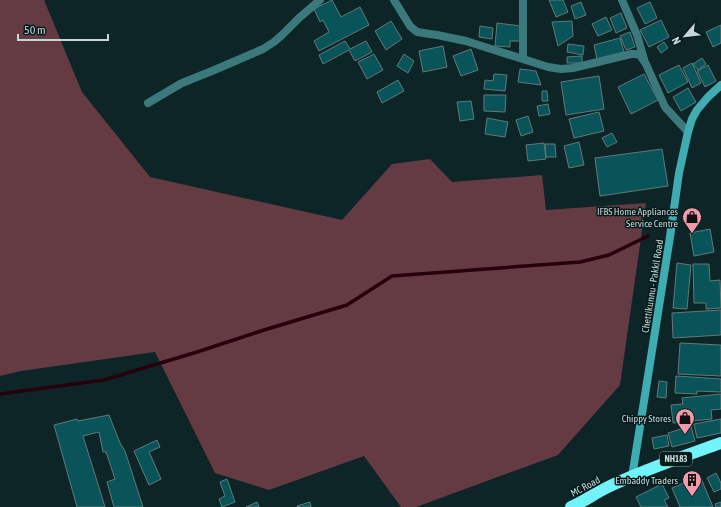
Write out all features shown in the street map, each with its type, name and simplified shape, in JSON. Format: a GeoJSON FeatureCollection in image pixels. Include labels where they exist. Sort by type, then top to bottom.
{"type":"FeatureCollection","features":[{"type":"Feature","properties":{"kind":"highway","name":"MC Road"},"geometry":{"type":"LineString","coordinates":[[571,507],[632,477],[721,443]]}},
{"type":"Feature","properties":{"kind":"main road","name":"Chettikunnu - Pakkil Road"},"geometry":{"type":"LineString","coordinates":[[632,477],[679,173],[688,132],[692,119],[697,110],[721,85]]}},
{"type":"Feature","properties":{"kind":"street"},"geometry":{"type":"LineString","coordinates":[[148,103],[182,83],[263,49],[274,42],[320,0]]}},
{"type":"Feature","properties":{"kind":"street"},"geometry":{"type":"LineString","coordinates":[[394,0],[410,26],[417,32],[466,41],[548,67],[561,69],[573,68],[631,54],[640,55],[644,59]]}},
{"type":"Feature","properties":{"kind":"street"},"geometry":{"type":"LineString","coordinates":[[523,0],[523,60]]}},
{"type":"Feature","properties":{"kind":"street"},"geometry":{"type":"LineString","coordinates":[[622,0],[638,36],[644,59],[665,107],[688,132]]}},
{"type":"Feature","properties":{"kind":"shaded area"},"geometry":{"type":"Polygon","coordinates":[[[0,0],[44,0],[82,92],[150,177],[342,220],[392,164],[430,159],[452,182],[542,175],[546,210],[646,203],[620,385],[558,455],[416,507],[401,507],[364,456],[269,490],[215,473],[155,352],[21,371],[0,376],[0,0]]]}},
{"type":"Feature","properties":{"kind":"building"},"geometry":{"type":"Polygon","coordinates":[[[332,0],[341,17],[360,7],[369,25],[319,51],[314,41],[329,32],[323,20],[320,22],[314,9],[332,0]]]}},
{"type":"Feature","properties":{"kind":"building"},"geometry":{"type":"Polygon","coordinates":[[[549,0],[563,0],[568,12],[556,17],[549,0]]]}},
{"type":"Feature","properties":{"kind":"building"},"geometry":{"type":"Polygon","coordinates":[[[581,2],[586,15],[575,19],[571,6],[581,2]]]}},
{"type":"Feature","properties":{"kind":"building"},"geometry":{"type":"Polygon","coordinates":[[[650,2],[657,18],[645,24],[637,8],[650,2]]]}},
{"type":"Feature","properties":{"kind":"building"},"geometry":{"type":"Polygon","coordinates":[[[621,13],[627,28],[616,33],[610,18],[621,13]]]}},
{"type":"Feature","properties":{"kind":"building"},"geometry":{"type":"Polygon","coordinates":[[[606,17],[612,30],[598,36],[592,24],[606,17]]]}},
{"type":"Feature","properties":{"kind":"building"},"geometry":{"type":"Polygon","coordinates":[[[661,20],[669,37],[649,47],[640,30],[661,20]]]}},
{"type":"Feature","properties":{"kind":"building"},"geometry":{"type":"Polygon","coordinates":[[[391,21],[402,39],[386,50],[375,31],[391,21]]]}},
{"type":"Feature","properties":{"kind":"building"},"geometry":{"type":"Polygon","coordinates":[[[572,21],[573,36],[558,46],[552,22],[572,21]]]}},
{"type":"Feature","properties":{"kind":"building"},"geometry":{"type":"Polygon","coordinates":[[[497,23],[521,26],[520,41],[510,41],[510,47],[495,46],[497,23]]]}},
{"type":"Feature","properties":{"kind":"building"},"geometry":{"type":"Polygon","coordinates":[[[721,25],[721,43],[713,47],[706,32],[721,25]]]}},
{"type":"Feature","properties":{"kind":"building"},"geometry":{"type":"Polygon","coordinates":[[[480,26],[493,28],[492,39],[479,37],[480,26]]]}},
{"type":"Feature","properties":{"kind":"building"},"geometry":{"type":"Polygon","coordinates":[[[630,32],[635,47],[626,50],[620,36],[630,32]]]}},
{"type":"Feature","properties":{"kind":"building"},"geometry":{"type":"Polygon","coordinates":[[[620,38],[624,52],[597,59],[594,45],[620,38]]]}},
{"type":"Feature","properties":{"kind":"building"},"geometry":{"type":"Polygon","coordinates":[[[345,41],[350,49],[366,41],[372,52],[355,61],[349,50],[323,64],[319,55],[345,41]]]}},
{"type":"Feature","properties":{"kind":"building"},"geometry":{"type":"Polygon","coordinates":[[[664,42],[668,48],[661,53],[657,47],[664,42]]]}},
{"type":"Feature","properties":{"kind":"building"},"geometry":{"type":"Polygon","coordinates":[[[568,44],[584,46],[583,55],[567,52],[568,44]]]}},
{"type":"Feature","properties":{"kind":"building"},"geometry":{"type":"Polygon","coordinates":[[[443,46],[447,67],[423,72],[419,51],[443,46]]]}},
{"type":"Feature","properties":{"kind":"building"},"geometry":{"type":"Polygon","coordinates":[[[471,49],[478,70],[461,76],[453,56],[471,49]]]}},
{"type":"Feature","properties":{"kind":"building"},"geometry":{"type":"Polygon","coordinates":[[[374,54],[383,70],[367,79],[358,62],[374,54]]]}},
{"type":"Feature","properties":{"kind":"building"},"geometry":{"type":"Polygon","coordinates":[[[404,54],[414,61],[408,73],[397,66],[404,54]]]}},
{"type":"Feature","properties":{"kind":"building"},"geometry":{"type":"Polygon","coordinates":[[[582,56],[582,63],[567,63],[567,57],[582,56]]]}},
{"type":"Feature","properties":{"kind":"building"},"geometry":{"type":"Polygon","coordinates":[[[702,58],[706,64],[698,70],[693,64],[702,58]]]}},
{"type":"Feature","properties":{"kind":"building"},"geometry":{"type":"Polygon","coordinates":[[[692,63],[701,83],[692,88],[683,68],[692,63]]]}},
{"type":"Feature","properties":{"kind":"building"},"geometry":{"type":"Polygon","coordinates":[[[679,65],[688,82],[668,93],[659,75],[679,65]]]}},
{"type":"Feature","properties":{"kind":"building"},"geometry":{"type":"Polygon","coordinates":[[[708,65],[716,81],[705,87],[697,71],[708,65]]]}},
{"type":"Feature","properties":{"kind":"building"},"geometry":{"type":"Polygon","coordinates":[[[520,69],[536,71],[541,85],[518,82],[520,69]]]}},
{"type":"Feature","properties":{"kind":"building"},"geometry":{"type":"Polygon","coordinates":[[[494,74],[507,75],[505,91],[484,89],[485,80],[493,81],[494,74]]]}},
{"type":"Feature","properties":{"kind":"building"},"geometry":{"type":"Polygon","coordinates":[[[644,74],[658,100],[631,114],[618,87],[644,74]]]}},
{"type":"Feature","properties":{"kind":"building"},"geometry":{"type":"Polygon","coordinates":[[[599,76],[604,109],[566,115],[561,82],[599,76]]]}},
{"type":"Feature","properties":{"kind":"building"},"geometry":{"type":"Polygon","coordinates":[[[398,80],[404,91],[382,103],[377,92],[398,80]]]}},
{"type":"Feature","properties":{"kind":"building"},"geometry":{"type":"Polygon","coordinates":[[[688,88],[696,102],[681,111],[673,97],[688,88]]]}},
{"type":"Feature","properties":{"kind":"building"},"geometry":{"type":"Polygon","coordinates":[[[542,91],[547,91],[548,101],[542,101],[542,91]]]}},
{"type":"Feature","properties":{"kind":"building"},"geometry":{"type":"Polygon","coordinates":[[[484,95],[506,95],[505,112],[484,111],[484,95]]]}},
{"type":"Feature","properties":{"kind":"building"},"geometry":{"type":"Polygon","coordinates":[[[471,101],[474,119],[460,121],[457,102],[471,101]]]}},
{"type":"Feature","properties":{"kind":"building"},"geometry":{"type":"Polygon","coordinates":[[[548,104],[550,114],[539,116],[537,106],[548,104]]]}},
{"type":"Feature","properties":{"kind":"building"},"geometry":{"type":"Polygon","coordinates":[[[599,112],[604,131],[574,138],[569,119],[599,112]]]}},
{"type":"Feature","properties":{"kind":"building"},"geometry":{"type":"Polygon","coordinates":[[[528,116],[533,132],[521,136],[516,120],[528,116]]]}},
{"type":"Feature","properties":{"kind":"building"},"geometry":{"type":"Polygon","coordinates":[[[487,118],[508,122],[505,137],[485,134],[487,118]]]}},
{"type":"Feature","properties":{"kind":"building"},"geometry":{"type":"Polygon","coordinates":[[[612,133],[617,142],[607,147],[602,138],[612,133]]]}},
{"type":"Feature","properties":{"kind":"building"},"geometry":{"type":"Polygon","coordinates":[[[579,142],[584,165],[569,168],[564,146],[579,142]]]}},
{"type":"Feature","properties":{"kind":"building"},"geometry":{"type":"Polygon","coordinates":[[[544,143],[546,159],[528,161],[526,145],[544,143]]]}},
{"type":"Feature","properties":{"kind":"building"},"geometry":{"type":"Polygon","coordinates":[[[545,144],[555,144],[556,157],[546,157],[545,144]]]}},
{"type":"Feature","properties":{"kind":"building"},"geometry":{"type":"Polygon","coordinates":[[[662,149],[668,186],[600,196],[595,158],[662,149]]]}},
{"type":"Feature","properties":{"kind":"building"},"geometry":{"type":"Polygon","coordinates":[[[710,229],[714,252],[694,256],[690,233],[710,229]]]}},
{"type":"Feature","properties":{"kind":"building"},"geometry":{"type":"Polygon","coordinates":[[[677,263],[691,265],[687,309],[673,308],[677,263]]]}},
{"type":"Feature","properties":{"kind":"building"},"geometry":{"type":"Polygon","coordinates":[[[693,264],[709,264],[710,281],[720,280],[721,308],[706,309],[706,303],[694,303],[693,264]]]}},
{"type":"Feature","properties":{"kind":"building"},"geometry":{"type":"Polygon","coordinates":[[[721,310],[721,335],[673,338],[672,313],[721,310]]]}},
{"type":"Feature","properties":{"kind":"building"},"geometry":{"type":"Polygon","coordinates":[[[680,343],[721,345],[721,376],[678,374],[680,343]]]}},
{"type":"Feature","properties":{"kind":"building"},"geometry":{"type":"Polygon","coordinates":[[[676,376],[721,379],[721,392],[697,391],[697,394],[675,393],[676,376]]]}},
{"type":"Feature","properties":{"kind":"building"},"geometry":{"type":"Polygon","coordinates":[[[659,381],[667,382],[666,398],[657,397],[659,381]]]}},
{"type":"Feature","properties":{"kind":"building"},"geometry":{"type":"Polygon","coordinates":[[[721,394],[721,409],[711,410],[712,419],[673,423],[671,405],[683,404],[682,398],[721,394]]]}},
{"type":"Feature","properties":{"kind":"building"},"geometry":{"type":"Polygon","coordinates":[[[109,415],[120,443],[125,451],[143,507],[114,507],[107,482],[115,479],[106,452],[103,452],[99,432],[83,436],[105,507],[77,507],[54,425],[77,419],[78,421],[109,415]]]}},
{"type":"Feature","properties":{"kind":"building"},"geometry":{"type":"Polygon","coordinates":[[[721,419],[721,433],[697,438],[694,424],[721,419]]]}},
{"type":"Feature","properties":{"kind":"building"},"geometry":{"type":"Polygon","coordinates":[[[691,426],[695,441],[672,447],[668,433],[691,426]]]}},
{"type":"Feature","properties":{"kind":"building"},"geometry":{"type":"Polygon","coordinates":[[[667,435],[669,446],[654,449],[652,438],[667,435]]]}},
{"type":"Feature","properties":{"kind":"building"},"geometry":{"type":"Polygon","coordinates":[[[157,440],[160,447],[149,452],[161,479],[149,485],[134,451],[157,440]]]}},
{"type":"Feature","properties":{"kind":"building"},"geometry":{"type":"Polygon","coordinates":[[[716,473],[721,483],[721,489],[714,492],[707,478],[716,473]]]}},
{"type":"Feature","properties":{"kind":"building","name":"Embaddy Traders"},"geometry":{"type":"Polygon","coordinates":[[[700,476],[713,507],[680,507],[672,488],[700,476]]]}},
{"type":"Feature","properties":{"kind":"building"},"geometry":{"type":"Polygon","coordinates":[[[227,479],[235,502],[222,507],[219,499],[225,496],[220,482],[227,479]]]}},
{"type":"Feature","properties":{"kind":"building"},"geometry":{"type":"Polygon","coordinates":[[[662,484],[669,498],[664,500],[668,507],[641,507],[636,497],[662,484]]]}},
{"type":"Feature","properties":{"kind":"building"},"geometry":{"type":"Polygon","coordinates":[[[257,502],[259,507],[246,507],[257,502]]]}},
{"type":"Feature","properties":{"kind":"building"},"geometry":{"type":"Polygon","coordinates":[[[310,502],[311,507],[297,507],[297,506],[310,502]]]}},
{"type":"Feature","properties":{"kind":"building"},"geometry":{"type":"Polygon","coordinates":[[[721,502],[721,507],[716,507],[715,504],[721,502]]]}},
{"type":"Feature","properties":{"kind":"waterway"},"geometry":{"type":"LineString","coordinates":[[0,394],[104,380],[347,305],[392,276],[580,262],[609,255],[648,236]]}},
{"type":"Feature","properties":{"kind":"place","name":"IFBS Home Appliances Service Centre"},"geometry":{"type":"Point","coordinates":[692,234]}},
{"type":"Feature","properties":{"kind":"place","name":"Chippy Stores"},"geometry":{"type":"Point","coordinates":[685,435]}},
{"type":"Feature","properties":{"kind":"place","name":"Embaddy Traders"},"geometry":{"type":"Point","coordinates":[692,497]}}]}
